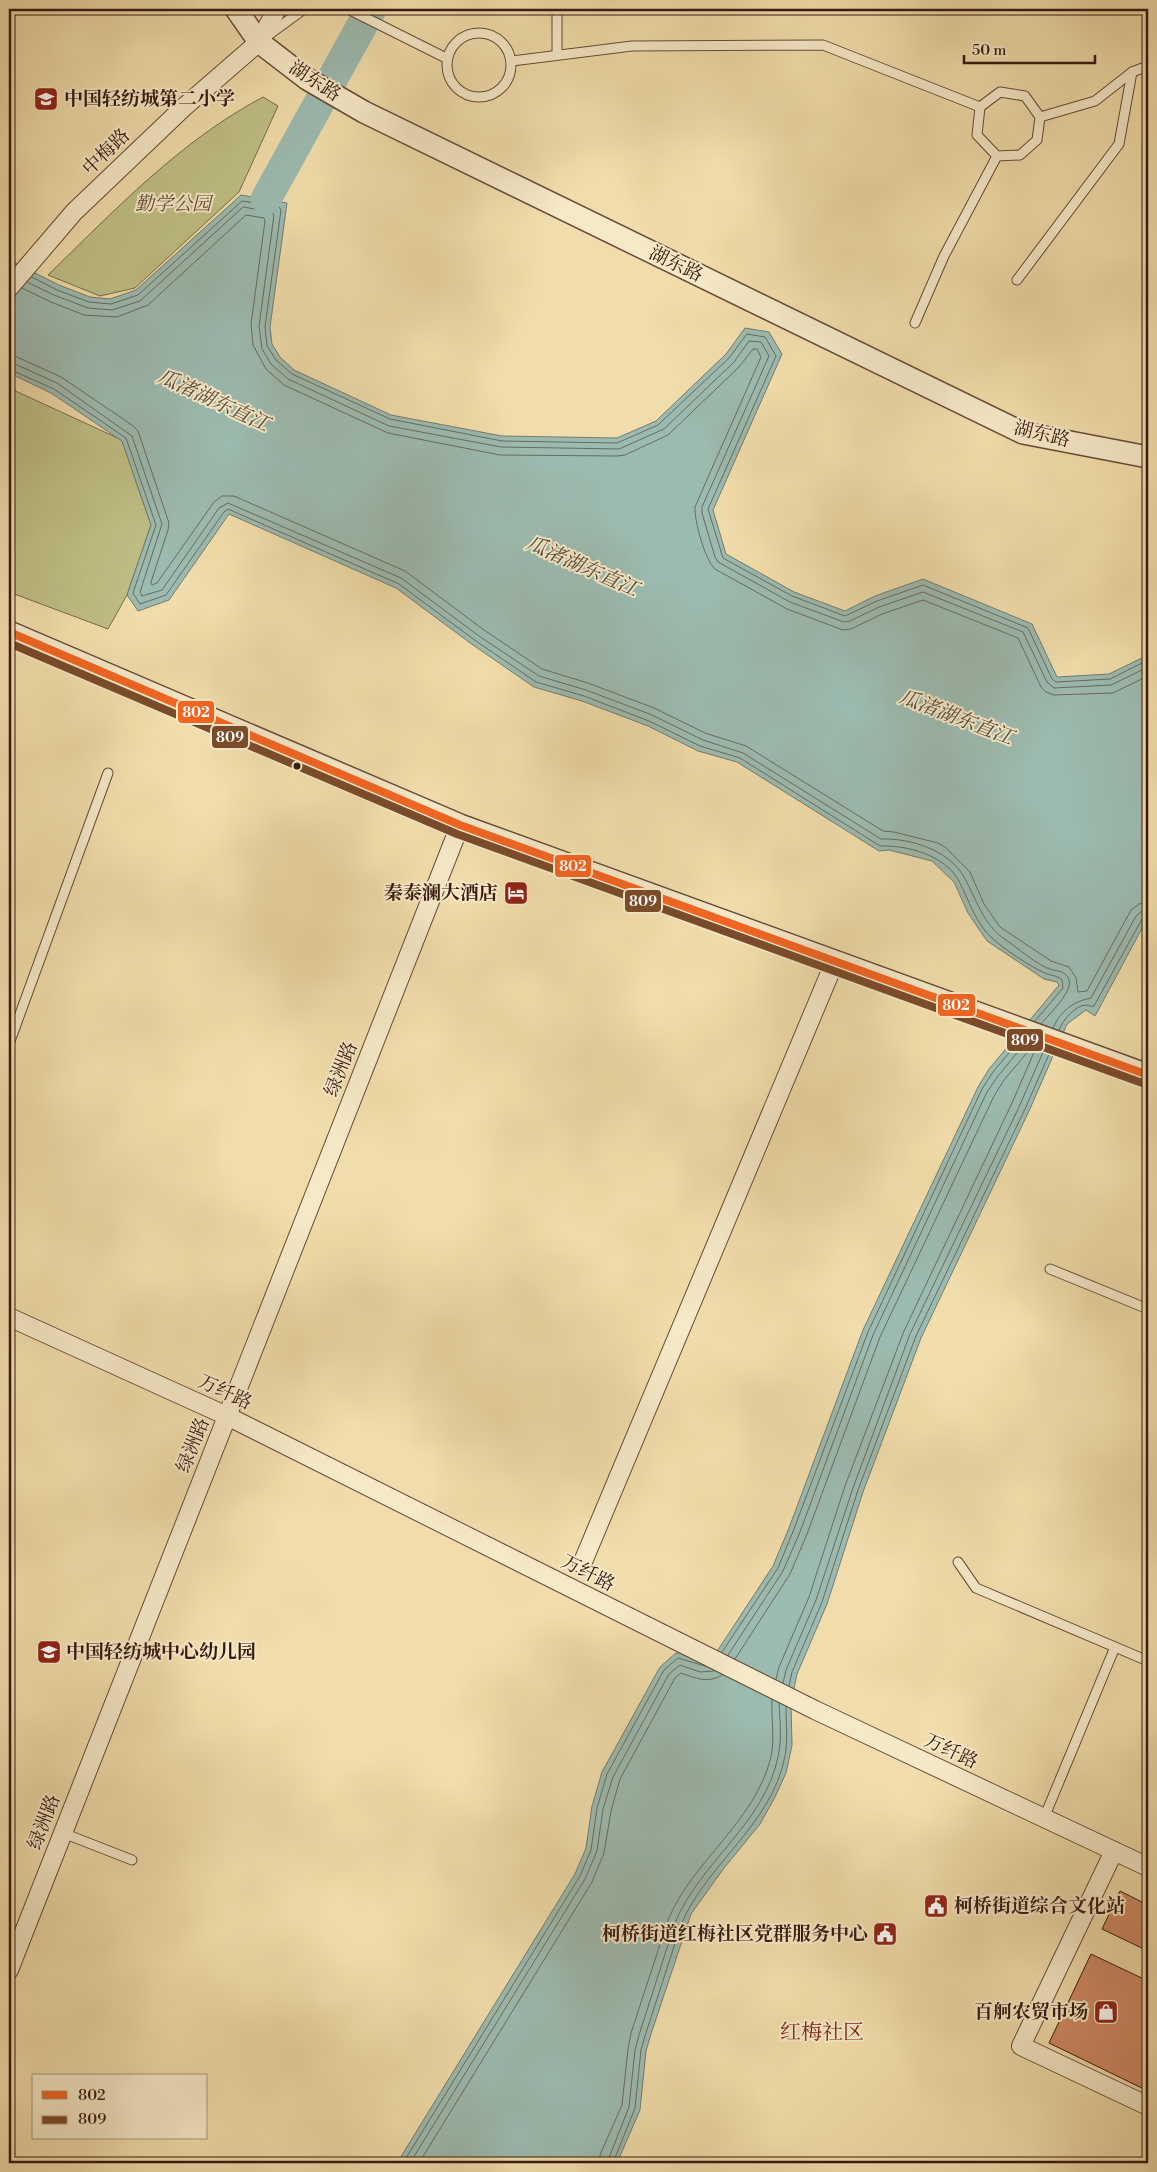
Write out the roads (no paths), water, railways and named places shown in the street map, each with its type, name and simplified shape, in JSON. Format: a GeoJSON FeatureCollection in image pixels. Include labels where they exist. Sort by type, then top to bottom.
{"type":"FeatureCollection","features":[{"type":"Feature","properties":{"kind":"street","name":"湖东路"},"geometry":{"type":"LineString","coordinates":[[236,9],[259,42],[307,79],[364,112],[1023,433],[1148,456]]}},
{"type":"Feature","properties":{"kind":"street","name":"中梅路"},"geometry":{"type":"LineString","coordinates":[[9,288],[74,212],[183,108],[259,42],[277,9]]}},
{"type":"Feature","properties":{"kind":"street"},"geometry":{"type":"LineString","coordinates":[[9,632],[460,825],[1148,1075]]}},
{"type":"Feature","properties":{"kind":"street","name":"绿洲路"},"geometry":{"type":"LineString","coordinates":[[9,1970],[460,825]]}},
{"type":"Feature","properties":{"kind":"street"},"geometry":{"type":"LineString","coordinates":[[582,1564],[834,961]]}},
{"type":"Feature","properties":{"kind":"street","name":"万纤路"},"geometry":{"type":"LineString","coordinates":[[9,1317],[227,1416],[680,1644],[815,1710],[1148,1867]]}},
{"type":"Feature","properties":{"kind":"street"},"geometry":{"type":"LineString","coordinates":[[1114,1851],[1021,2046],[1148,2106]]}},
{"type":"Feature","properties":{"kind":"lane"},"geometry":{"type":"LineString","coordinates":[[259,42],[304,9]]}},
{"type":"Feature","properties":{"kind":"lane"},"geometry":{"type":"LineString","coordinates":[[348,9],[446,58]]}},
{"type":"Feature","properties":{"kind":"lane"},"geometry":{"type":"LineString","coordinates":[[557,9],[557,55]]}},
{"type":"Feature","properties":{"kind":"lane"},"geometry":{"type":"LineString","coordinates":[[480,31],[502,40],[512,61],[507,84],[489,98],[466,97],[449,81],[446,58],[458,38],[480,31]]}},
{"type":"Feature","properties":{"kind":"lane"},"geometry":{"type":"LineString","coordinates":[[512,61],[632,46],[823,45],[980,107]]}},
{"type":"Feature","properties":{"kind":"lane"},"geometry":{"type":"LineString","coordinates":[[1040,117],[1095,101],[1132,72],[1148,66]]}},
{"type":"Feature","properties":{"kind":"lane"},"geometry":{"type":"LineString","coordinates":[[1017,280],[1119,144],[1132,72]]}},
{"type":"Feature","properties":{"kind":"lane"},"geometry":{"type":"LineString","coordinates":[[1000,92],[1026,96],[1040,117],[1037,140],[1020,155],[997,156],[977,135],[980,107],[1000,92]]}},
{"type":"Feature","properties":{"kind":"lane"},"geometry":{"type":"LineString","coordinates":[[915,323],[944,256],[997,156]]}},
{"type":"Feature","properties":{"kind":"lane"},"geometry":{"type":"LineString","coordinates":[[9,1044],[108,773]]}},
{"type":"Feature","properties":{"kind":"lane"},"geometry":{"type":"LineString","coordinates":[[1050,1269],[1148,1309]]}},
{"type":"Feature","properties":{"kind":"lane"},"geometry":{"type":"LineString","coordinates":[[958,1562],[976,1588],[1148,1661]]}},
{"type":"Feature","properties":{"kind":"lane"},"geometry":{"type":"LineString","coordinates":[[1044,1818],[1115,1647]]}},
{"type":"Feature","properties":{"kind":"lane"},"geometry":{"type":"LineString","coordinates":[[63,1833],[132,1860]]}},
{"type":"Feature","properties":{"kind":"water","name":"瓜渚湖东直江"},"geometry":{"type":"Polygon","coordinates":[[[241,195],[287,203],[270,327],[272,344],[280,357],[294,370],[391,415],[502,436],[617,438],[656,421],[726,354],[745,328],[769,332],[782,354],[713,510],[726,554],[794,592],[845,611],[875,596],[923,579],[1032,624],[1057,677],[1109,674],[1148,655],[1148,917],[1095,1016],[1086,1010],[1067,1024],[1029,1111],[921,1338],[863,1492],[827,1604],[797,1674],[791,1703],[792,1745],[786,1773],[760,1824],[724,1868],[691,1914],[646,2051],[640,2110],[617,2163],[397,2163],[575,1874],[586,1848],[592,1806],[602,1772],[660,1667],[676,1653],[714,1656],[773,1566],[863,1330],[978,1087],[989,1069],[1059,985],[1057,982],[1044,979],[987,941],[968,913],[954,882],[932,861],[889,850],[879,851],[737,762],[698,751],[648,726],[582,701],[534,687],[396,588],[229,514],[169,600],[138,611],[127,595],[151,525],[122,441],[51,393],[9,373],[9,260],[59,285],[90,297],[110,299],[136,290],[241,195]]]}},
{"type":"Feature","properties":{"kind":"waterway"},"geometry":{"type":"LineString","coordinates":[[266,199],[371,9]]}},
{"type":"Feature","properties":{"kind":"place","name":"中国轻纺城第二小学"},"geometry":{"type":"Point","coordinates":[46,99]}},
{"type":"Feature","properties":{"kind":"place","name":"秦泰澜大酒店"},"geometry":{"type":"Point","coordinates":[516,893]}},
{"type":"Feature","properties":{"kind":"place","name":"中国轻纺城中心幼儿园"},"geometry":{"type":"Point","coordinates":[49,1652]}},
{"type":"Feature","properties":{"kind":"place","name":"柯桥街道综合文化站"},"geometry":{"type":"Point","coordinates":[936,1906]}},
{"type":"Feature","properties":{"kind":"place","name":"柯桥街道红梅社区党群服务中心"},"geometry":{"type":"Point","coordinates":[885,1934]}},
{"type":"Feature","properties":{"kind":"place","name":"百舸农贸市场"},"geometry":{"type":"Point","coordinates":[1106,2012]}},
{"type":"Feature","properties":{"kind":"district","name":"红梅社区"},"geometry":{"type":"Point","coordinates":[822,2033]}},
{"type":"Feature","properties":{"kind":"park label","name":"勤学公园"},"geometry":{"type":"Point","coordinates":[173,204]}}]}
